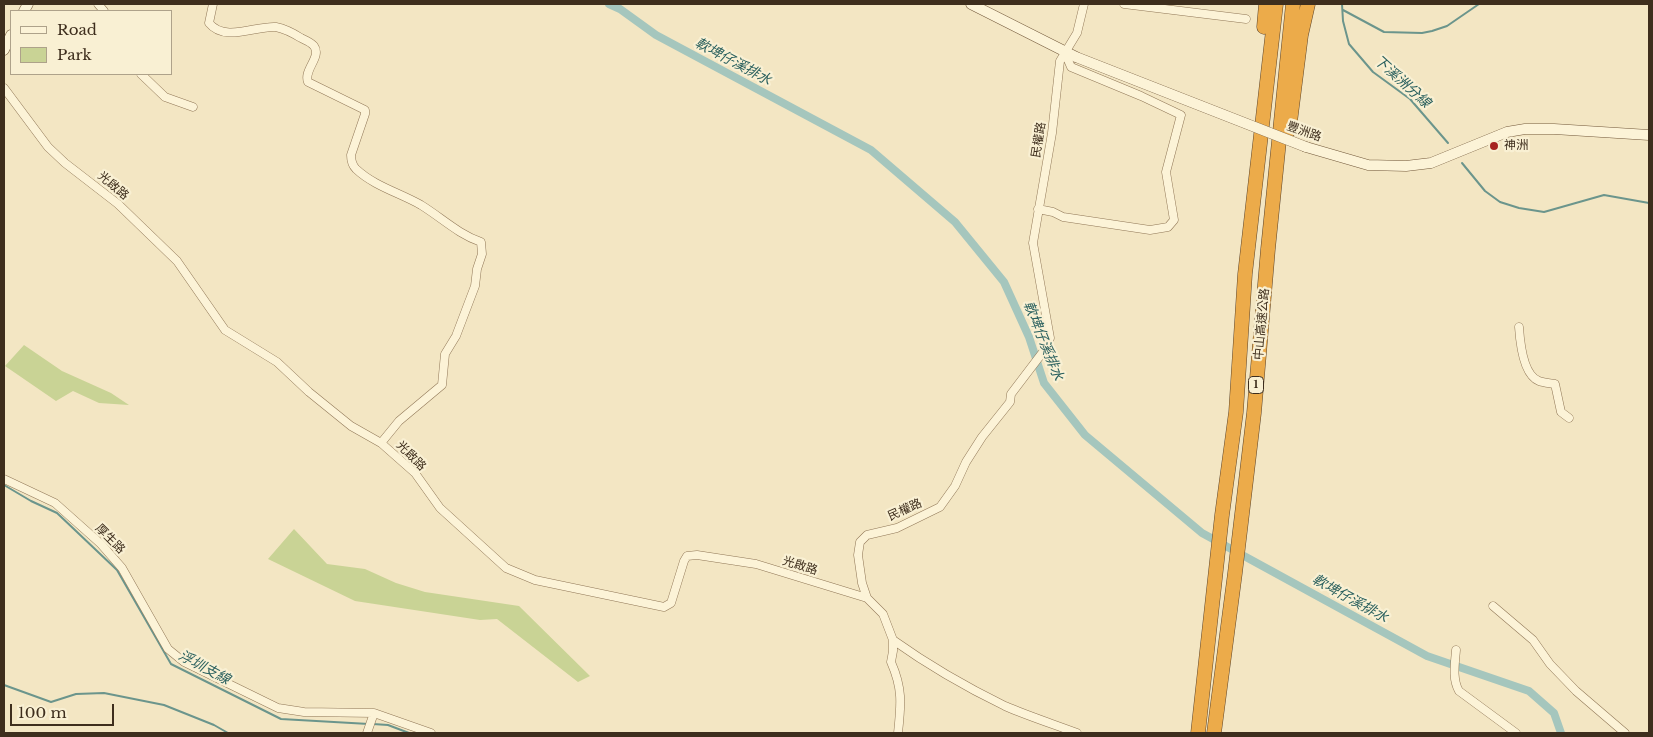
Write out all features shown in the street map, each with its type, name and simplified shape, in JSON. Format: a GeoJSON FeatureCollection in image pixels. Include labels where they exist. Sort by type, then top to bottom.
{"type":"FeatureCollection","features":[{"type":"Feature","properties":{"kind":"highway"},"geometry":{"type":"LineString","coordinates":[[1245,274],[1241,259],[1266,4]]}},
{"type":"Feature","properties":{"kind":"highway","name":"中山高速公路"},"geometry":{"type":"LineString","coordinates":[[1198,733],[1215,573],[1236,412],[1245,274],[1276,4]]}},
{"type":"Feature","properties":{"kind":"highway","name":"中山高速公路"},"geometry":{"type":"LineString","coordinates":[[1214,733],[1236,573],[1254,413],[1268,248],[1293,4]]}},
{"type":"Feature","properties":{"kind":"highway"},"geometry":{"type":"LineString","coordinates":[[1268,248],[1281,184],[1301,36],[1308,4]]}},
{"type":"Feature","properties":{"kind":"street"},"geometry":{"type":"LineString","coordinates":[[212,4],[210,23],[219,29],[243,32],[276,27],[291,31],[313,45],[315,57],[307,74],[308,82],[364,110],[365,114],[352,155],[354,167],[375,182],[422,206],[462,234],[482,244],[482,254],[477,269],[474,292],[456,336],[446,354],[442,385],[399,421],[381,443]]}},
{"type":"Feature","properties":{"kind":"street","name":"豐洲路"},"geometry":{"type":"LineString","coordinates":[[971,4],[1036,36],[1065,53],[1306,147],[1368,165],[1406,166],[1431,163],[1507,132],[1524,129],[1649,135]]}},
{"type":"Feature","properties":{"kind":"street","name":"民權路"},"geometry":{"type":"LineString","coordinates":[[898,733],[901,701],[898,677],[890,662],[894,651],[893,640],[883,614],[867,598],[862,583],[858,555],[860,542],[867,535],[897,528],[940,507],[955,486],[966,462],[982,437],[1010,402],[1011,394],[1046,348],[1050,338],[1033,243],[1052,133],[1060,61],[1076,33],[1084,4]]}},
{"type":"Feature","properties":{"kind":"street"},"geometry":{"type":"LineString","coordinates":[[1124,4],[1246,19]]}},
{"type":"Feature","properties":{"kind":"street"},"geometry":{"type":"LineString","coordinates":[[4,50],[10,37]]}},
{"type":"Feature","properties":{"kind":"street"},"geometry":{"type":"LineString","coordinates":[[1038,209],[1053,212],[1063,217],[1150,230],[1168,227],[1174,220],[1166,172],[1181,115],[1071,67],[1065,53]]}},
{"type":"Feature","properties":{"kind":"street"},"geometry":{"type":"LineString","coordinates":[[142,75],[165,97],[193,107]]}},
{"type":"Feature","properties":{"kind":"street","name":"光啟路"},"geometry":{"type":"LineString","coordinates":[[4,88],[48,147],[65,163],[118,204],[177,261],[225,330],[276,362],[351,426],[381,443],[415,473],[440,508],[506,568],[535,580],[664,607],[671,603],[687,556],[697,555],[756,564],[867,598]]}},
{"type":"Feature","properties":{"kind":"street"},"geometry":{"type":"LineString","coordinates":[[1519,327],[1520,343],[1530,373],[1538,381],[1555,384],[1561,412],[1569,418]]}},
{"type":"Feature","properties":{"kind":"street","name":"厚生路"},"geometry":{"type":"LineString","coordinates":[[4,479],[56,503],[101,544],[118,563],[168,649],[175,656],[238,690],[278,708],[370,724]]}},
{"type":"Feature","properties":{"kind":"street"},"geometry":{"type":"LineString","coordinates":[[1493,606],[1533,640],[1550,664],[1576,691],[1625,733]]}},
{"type":"Feature","properties":{"kind":"street"},"geometry":{"type":"LineString","coordinates":[[893,640],[916,656],[982,694],[1007,706],[1077,733]]}},
{"type":"Feature","properties":{"kind":"street"},"geometry":{"type":"LineString","coordinates":[[1456,650],[1456,686],[1516,733]]}},
{"type":"Feature","properties":{"kind":"street"},"geometry":{"type":"LineString","coordinates":[[370,724],[431,733]]}},
{"type":"Feature","properties":{"kind":"green space"},"geometry":{"type":"Polygon","coordinates":[[[24,345],[62,371],[111,393],[129,405],[99,403],[73,391],[56,401],[5,366],[24,345]]]}},
{"type":"Feature","properties":{"kind":"green space"},"geometry":{"type":"Polygon","coordinates":[[[294,529],[327,564],[365,569],[396,583],[425,592],[519,606],[590,676],[578,682],[497,619],[480,620],[355,601],[268,559],[294,529]]]}},
{"type":"Feature","properties":{"kind":"waterway","name":"軟埤仔溪排水"},"geometry":{"type":"LineString","coordinates":[[609,4],[620,9],[656,35],[871,150],[955,222],[1004,282],[1029,337],[1044,383],[1085,435],[1202,533],[1427,656],[1529,691],[1554,713],[1561,733]]}},
{"type":"Feature","properties":{"kind":"waterway","name":"下溪洲分線"},"geometry":{"type":"LineString","coordinates":[[1342,4],[1343,21],[1349,44],[1373,72],[1410,99],[1448,143]]}},
{"type":"Feature","properties":{"kind":"waterway"},"geometry":{"type":"LineString","coordinates":[[1343,10],[1384,32],[1422,33],[1447,26],[1479,4]]}},
{"type":"Feature","properties":{"kind":"waterway","name":"下溪洲分線"},"geometry":{"type":"LineString","coordinates":[[1462,163],[1485,191],[1500,202],[1519,208],[1544,212],[1604,195],[1649,203]]}},
{"type":"Feature","properties":{"kind":"waterway","name":"浮圳支線"},"geometry":{"type":"LineString","coordinates":[[4,485],[31,501],[57,513],[117,570],[171,664],[281,719],[369,724]]}},
{"type":"Feature","properties":{"kind":"waterway"},"geometry":{"type":"LineString","coordinates":[[4,685],[51,702],[76,694],[104,693],[164,705],[214,725],[228,733]]}},
{"type":"Feature","properties":{"kind":"waterway","name":"浮圳支線"},"geometry":{"type":"LineString","coordinates":[[373,724],[388,725],[409,733]]}},
{"type":"Feature","properties":{"kind":"place","name":"神洲"},"geometry":{"type":"Point","coordinates":[1494,146]}}]}
